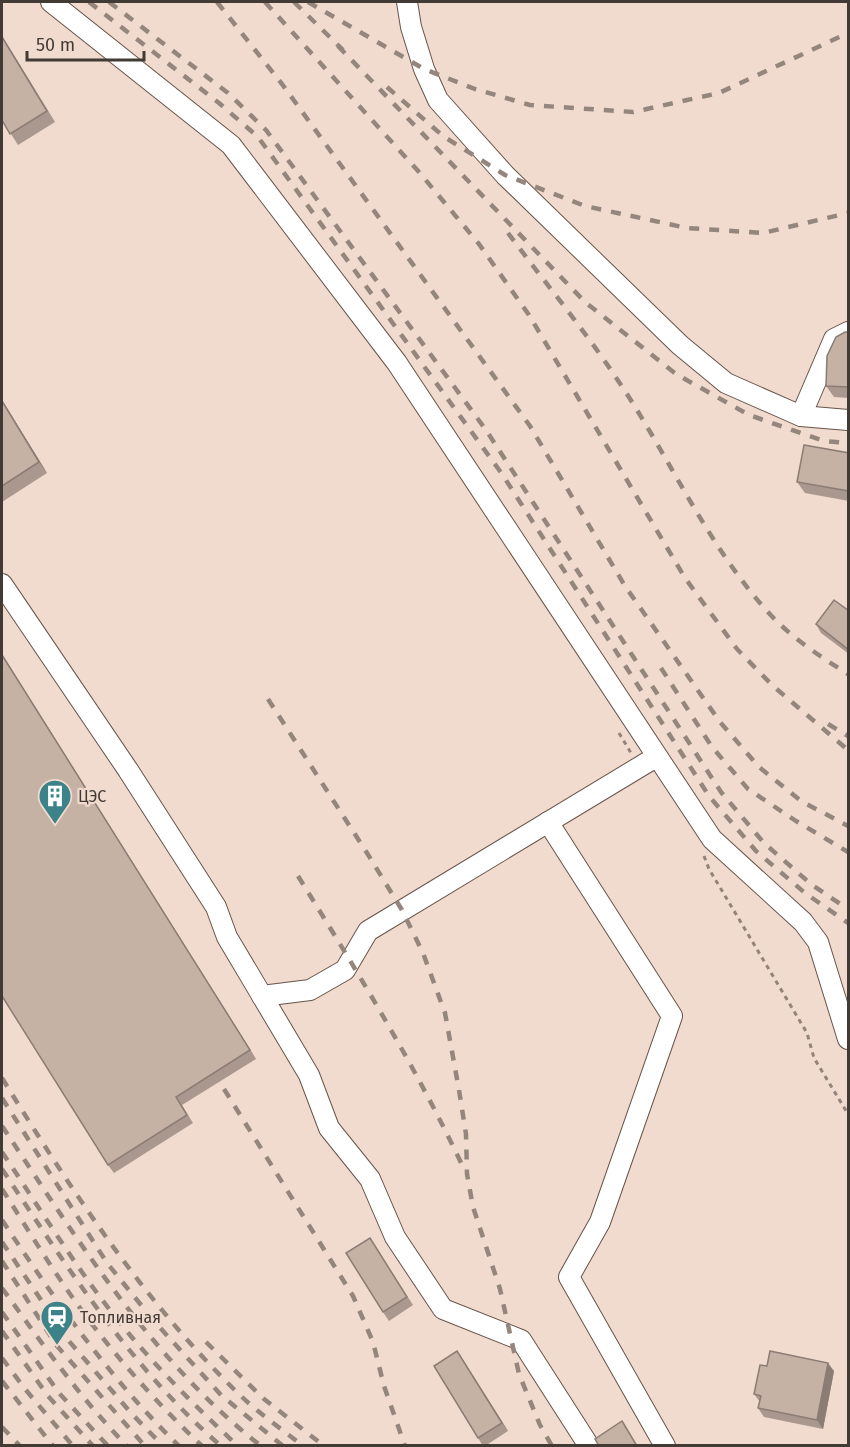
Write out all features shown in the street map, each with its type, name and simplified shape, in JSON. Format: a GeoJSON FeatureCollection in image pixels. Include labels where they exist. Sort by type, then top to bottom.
{"type":"FeatureCollection","features":[{"type":"Feature","properties":{"kind":"lane"},"geometry":{"type":"LineString","coordinates":[[51,2],[231,146],[397,363],[648,762],[712,839],[812,932],[818,942],[849,1039]]}},
{"type":"Feature","properties":{"kind":"lane"},"geometry":{"type":"LineString","coordinates":[[407,2],[417,48],[438,100],[506,175],[680,345],[726,383],[801,416],[849,420]]}},
{"type":"Feature","properties":{"kind":"lane"},"geometry":{"type":"LineString","coordinates":[[801,416],[834,339],[849,332]]}},
{"type":"Feature","properties":{"kind":"lane"},"geometry":{"type":"LineString","coordinates":[[2,584],[128,770],[216,907],[227,937],[309,1075],[329,1128],[370,1179],[395,1237],[443,1309],[521,1340],[590,1446]]}},
{"type":"Feature","properties":{"kind":"lane"},"geometry":{"type":"LineString","coordinates":[[262,996],[310,990],[345,969],[368,931],[648,762]]}},
{"type":"Feature","properties":{"kind":"lane"},"geometry":{"type":"LineString","coordinates":[[548,822],[672,1016],[600,1222],[569,1277],[665,1446]]}},
{"type":"Feature","properties":{"kind":"path"},"geometry":{"type":"LineString","coordinates":[[615,727],[648,762]]}},
{"type":"Feature","properties":{"kind":"path"},"geometry":{"type":"LineString","coordinates":[[701,848],[709,869],[807,1032],[814,1058],[849,1114]]}},
{"type":"Feature","properties":{"kind":"building"},"geometry":{"type":"Polygon","coordinates":[[[2,37],[47,111],[10,134],[2,120],[2,37]]]}},
{"type":"Feature","properties":{"kind":"building"},"geometry":{"type":"Polygon","coordinates":[[[849,332],[849,387],[826,386],[827,356],[836,337],[849,332]]]}},
{"type":"Feature","properties":{"kind":"building"},"geometry":{"type":"Polygon","coordinates":[[[2,401],[39,462],[2,486],[2,401]]]}},
{"type":"Feature","properties":{"kind":"building"},"geometry":{"type":"Polygon","coordinates":[[[804,445],[849,453],[849,491],[797,482],[804,445]]]}},
{"type":"Feature","properties":{"kind":"building"},"geometry":{"type":"Polygon","coordinates":[[[834,600],[849,611],[849,650],[816,624],[834,600]]]}},
{"type":"Feature","properties":{"kind":"building","name":"ЦЭС"},"geometry":{"type":"Polygon","coordinates":[[[2,655],[250,1050],[176,1097],[187,1115],[108,1165],[2,996],[2,655]]]}},
{"type":"Feature","properties":{"kind":"building"},"geometry":{"type":"Polygon","coordinates":[[[370,1238],[407,1297],[383,1312],[346,1253],[370,1238]]]}},
{"type":"Feature","properties":{"kind":"building"},"geometry":{"type":"Polygon","coordinates":[[[457,1351],[502,1423],[478,1438],[434,1366],[457,1351]]]}},
{"type":"Feature","properties":{"kind":"building"},"geometry":{"type":"Polygon","coordinates":[[[770,1351],[828,1363],[817,1420],[758,1408],[761,1396],[754,1394],[760,1365],[767,1366],[770,1351]]]}},
{"type":"Feature","properties":{"kind":"building"},"geometry":{"type":"Polygon","coordinates":[[[622,1421],[637,1446],[599,1446],[595,1439],[622,1421]]]}},
{"type":"Feature","properties":{"kind":"railway"},"geometry":{"type":"LineString","coordinates":[[89,2],[219,103],[258,137],[502,474],[709,796],[756,851],[805,893],[848,923]]}},
{"type":"Feature","properties":{"kind":"railway"},"geometry":{"type":"LineString","coordinates":[[109,2],[228,93],[266,130],[486,430],[721,792],[764,843],[812,885],[848,909]]}},
{"type":"Feature","properties":{"kind":"railway"},"geometry":{"type":"LineString","coordinates":[[217,2],[282,84],[530,426],[625,586],[720,722],[759,767],[801,801],[848,826]]}},
{"type":"Feature","properties":{"kind":"railway"},"geometry":{"type":"LineString","coordinates":[[265,2],[419,172],[479,244],[529,315],[685,578],[737,649],[772,685],[848,750]]}},
{"type":"Feature","properties":{"kind":"railway"},"geometry":{"type":"LineString","coordinates":[[294,2],[343,50]]}},
{"type":"Feature","properties":{"kind":"railway"},"geometry":{"type":"LineString","coordinates":[[308,2],[424,69],[475,89],[530,105],[633,112],[719,93],[848,33]]}},
{"type":"Feature","properties":{"kind":"railway"},"geometry":{"type":"LineString","coordinates":[[338,46],[585,302],[676,374],[749,415],[824,441],[848,443]]}},
{"type":"Feature","properties":{"kind":"railway"},"geometry":{"type":"LineString","coordinates":[[387,87],[443,136],[505,175],[585,206],[687,228],[763,233],[848,213]]}},
{"type":"Feature","properties":{"kind":"railway"},"geometry":{"type":"LineString","coordinates":[[508,233],[615,376],[705,525],[744,583],[766,610],[794,637],[848,674]]}},
{"type":"Feature","properties":{"kind":"railway"},"geometry":{"type":"LineString","coordinates":[[661,668],[712,747],[748,789],[848,852]]}},
{"type":"Feature","properties":{"kind":"railway"},"geometry":{"type":"LineString","coordinates":[[268,699],[402,910],[423,953],[445,1013],[466,1134],[467,1174],[473,1207],[500,1289],[519,1374],[540,1425],[552,1446]]}},
{"type":"Feature","properties":{"kind":"railway"},"geometry":{"type":"LineString","coordinates":[[828,724],[848,736]]}},
{"type":"Feature","properties":{"kind":"railway"},"geometry":{"type":"LineString","coordinates":[[298,876],[406,1057],[464,1169]]}},
{"type":"Feature","properties":{"kind":"railway"},"geometry":{"type":"LineString","coordinates":[[2,1078],[83,1204],[173,1324],[242,1397],[303,1446]]}},
{"type":"Feature","properties":{"kind":"railway"},"geometry":{"type":"LineString","coordinates":[[224,1089],[353,1296],[373,1342],[384,1386],[405,1446]]}},
{"type":"Feature","properties":{"kind":"railway"},"geometry":{"type":"LineString","coordinates":[[2,1098],[107,1263],[154,1321],[221,1395],[283,1446]]}},
{"type":"Feature","properties":{"kind":"railway"},"geometry":{"type":"LineString","coordinates":[[2,1126],[88,1255],[151,1337],[221,1412],[261,1446]]}},
{"type":"Feature","properties":{"kind":"railway"},"geometry":{"type":"LineString","coordinates":[[2,1152],[63,1245],[112,1313],[169,1378],[238,1446]]}},
{"type":"Feature","properties":{"kind":"railway"},"geometry":{"type":"LineString","coordinates":[[2,1169],[76,1279],[129,1350],[188,1416],[221,1446]]}},
{"type":"Feature","properties":{"kind":"railway"},"geometry":{"type":"LineString","coordinates":[[2,1189],[63,1283],[102,1337],[150,1393],[202,1446]]}},
{"type":"Feature","properties":{"kind":"railway"},"geometry":{"type":"LineString","coordinates":[[2,1220],[84,1338],[130,1394],[179,1446]]}},
{"type":"Feature","properties":{"kind":"railway"},"geometry":{"type":"LineString","coordinates":[[2,1242],[68,1340],[163,1446]]}},
{"type":"Feature","properties":{"kind":"railway"},"geometry":{"type":"LineString","coordinates":[[2,1261],[57,1346],[145,1446]]}},
{"type":"Feature","properties":{"kind":"railway"},"geometry":{"type":"LineString","coordinates":[[2,1288],[77,1389],[127,1446]]}},
{"type":"Feature","properties":{"kind":"railway"},"geometry":{"type":"LineString","coordinates":[[2,1312],[59,1393],[108,1446]]}},
{"type":"Feature","properties":{"kind":"railway"},"geometry":{"type":"LineString","coordinates":[[2,1331],[48,1396],[93,1446]]}},
{"type":"Feature","properties":{"kind":"railway"},"geometry":{"type":"LineString","coordinates":[[206,1342],[264,1399],[324,1446]]}},
{"type":"Feature","properties":{"kind":"railway"},"geometry":{"type":"LineString","coordinates":[[2,1358],[73,1446]]}},
{"type":"Feature","properties":{"kind":"railway"},"geometry":{"type":"LineString","coordinates":[[2,1381],[53,1446]]}},
{"type":"Feature","properties":{"kind":"railway"},"geometry":{"type":"LineString","coordinates":[[2,1427],[20,1446]]}},
{"type":"Feature","properties":{"kind":"place","name":"ЦЭС"},"geometry":{"type":"Point","coordinates":[55,825]}},
{"type":"Feature","properties":{"kind":"place","name":"Топливная"},"geometry":{"type":"Point","coordinates":[57,1346]}}]}
